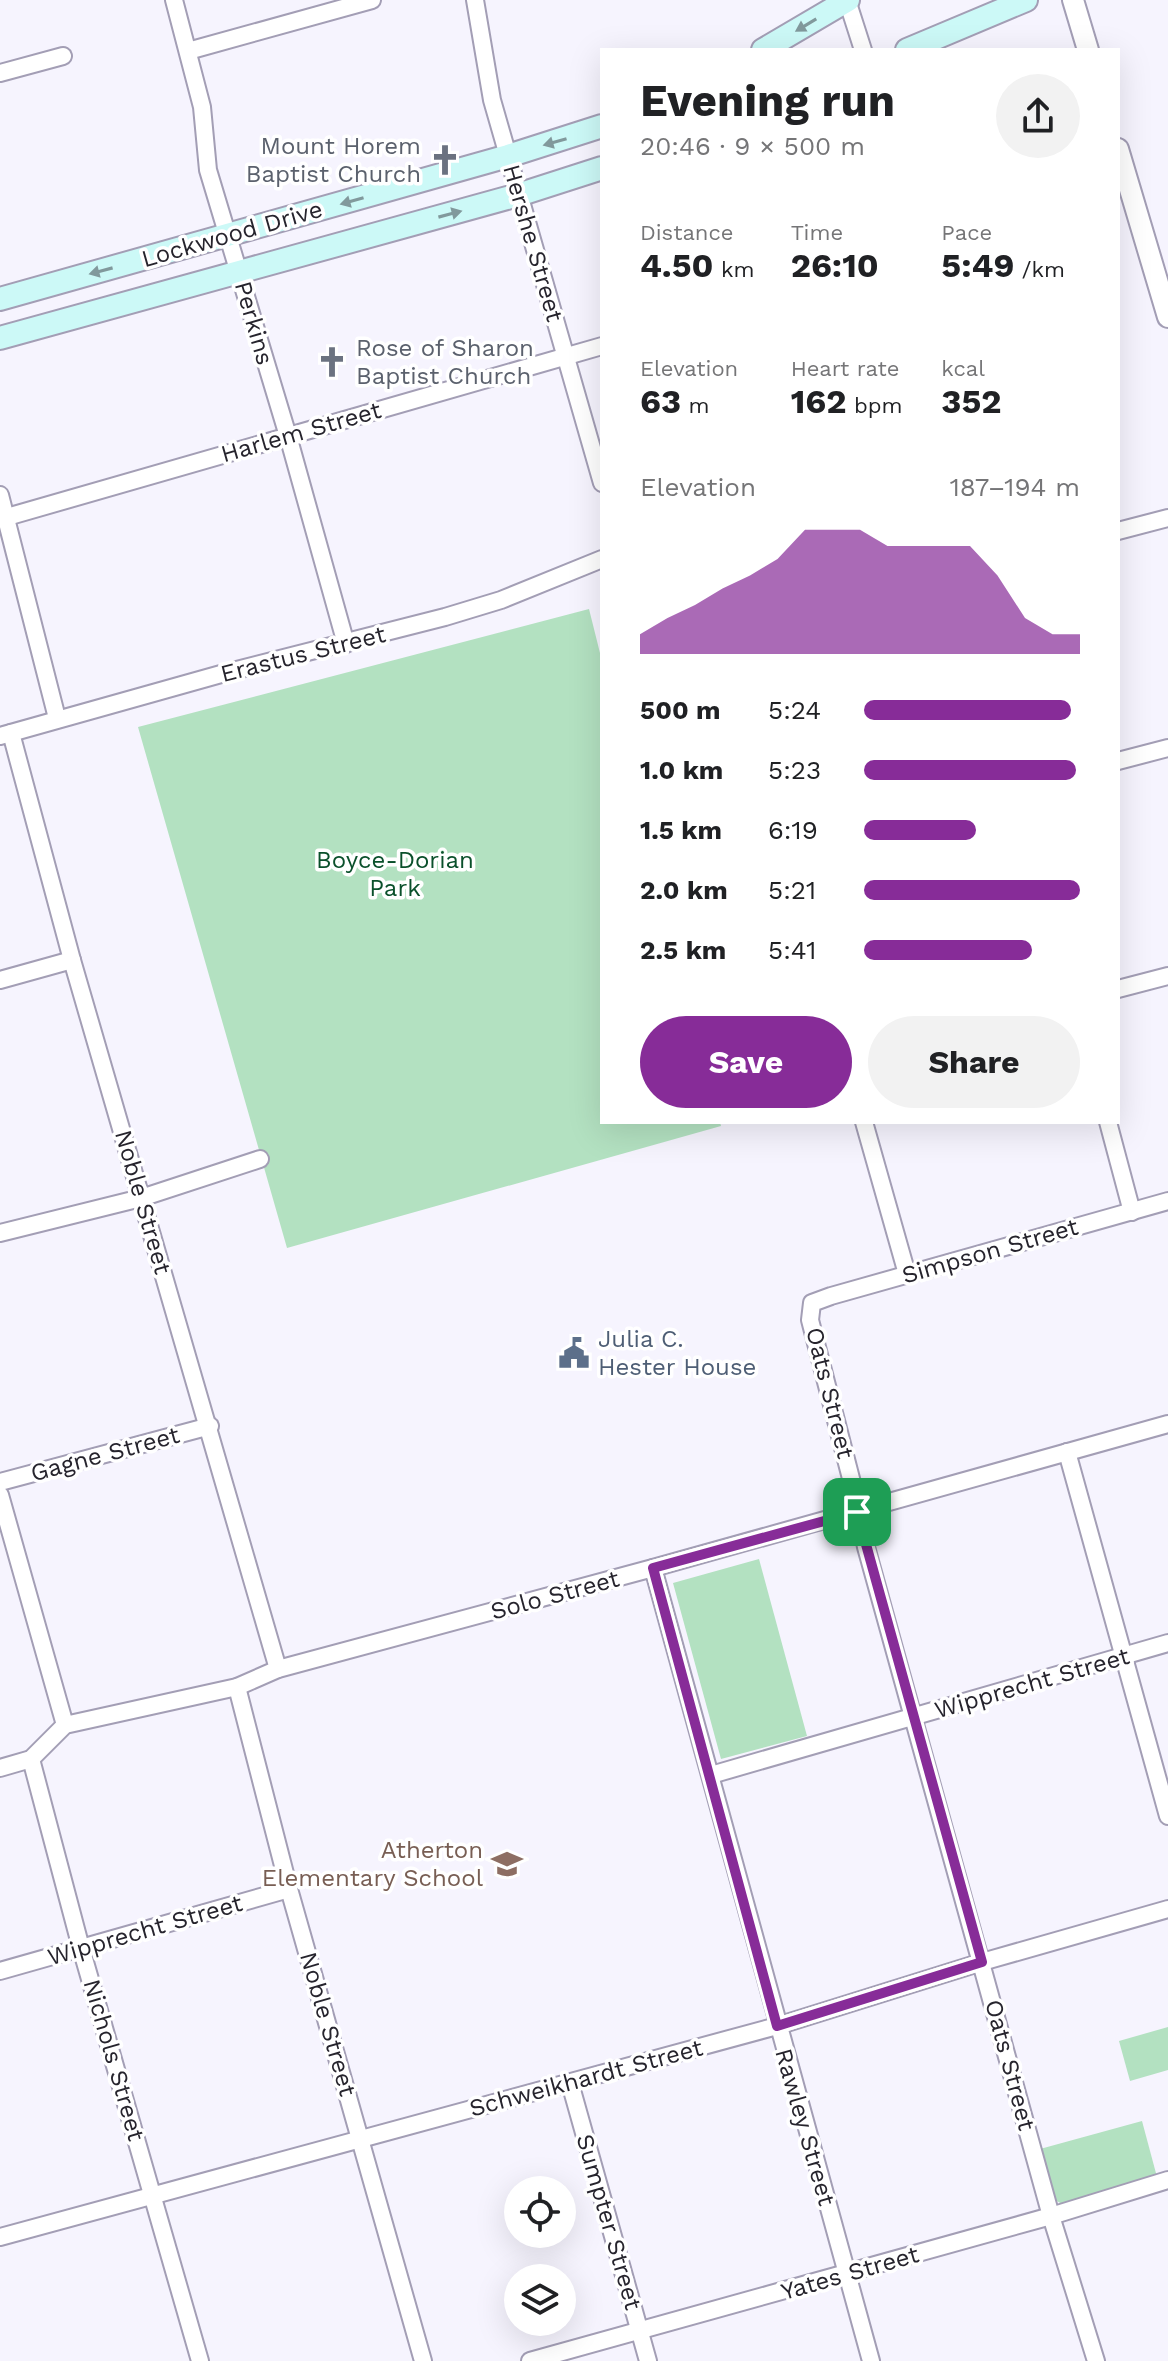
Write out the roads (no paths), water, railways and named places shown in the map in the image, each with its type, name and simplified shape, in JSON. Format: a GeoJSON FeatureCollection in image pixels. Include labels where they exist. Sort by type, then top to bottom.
{"type":"FeatureCollection","features":[{"type":"Feature","properties":{"kind":"main road"},"geometry":{"type":"LineString","coordinates":[[766,48],[848,0]]}},
{"type":"Feature","properties":{"kind":"main road"},"geometry":{"type":"LineString","coordinates":[[912,48],[1026,0]]}},
{"type":"Feature","properties":{"kind":"main road","name":"Lockwood Drive"},"geometry":{"type":"LineString","coordinates":[[0,299],[508,156],[600,127]]}},
{"type":"Feature","properties":{"kind":"main road","name":"Lockwood Drive"},"geometry":{"type":"LineString","coordinates":[[0,338],[518,195],[600,169]]}},
{"type":"Feature","properties":{"kind":"street","name":"Perkins"},"geometry":{"type":"LineString","coordinates":[[174,0],[202,107],[208,170],[288,436],[346,644]]}},
{"type":"Feature","properties":{"kind":"street"},"geometry":{"type":"LineString","coordinates":[[188,51],[372,0]]}},
{"type":"Feature","properties":{"kind":"street","name":"Hershe Street"},"geometry":{"type":"LineString","coordinates":[[475,0],[492,100],[600,476]]}},
{"type":"Feature","properties":{"kind":"street"},"geometry":{"type":"LineString","coordinates":[[848,0],[862,48]]}},
{"type":"Feature","properties":{"kind":"street"},"geometry":{"type":"LineString","coordinates":[[1073,0],[1087,48]]}},
{"type":"Feature","properties":{"kind":"street"},"geometry":{"type":"LineString","coordinates":[[0,73],[63,56]]}},
{"type":"Feature","properties":{"kind":"street"},"geometry":{"type":"LineString","coordinates":[[1120,156],[1168,317]]}},
{"type":"Feature","properties":{"kind":"street","name":"Harlem Street"},"geometry":{"type":"LineString","coordinates":[[3,518],[600,347]]}},
{"type":"Feature","properties":{"kind":"street"},"geometry":{"type":"LineString","coordinates":[[0,495],[3,518],[57,718]]}},
{"type":"Feature","properties":{"kind":"street"},"geometry":{"type":"LineString","coordinates":[[1120,530],[1168,518]]}},
{"type":"Feature","properties":{"kind":"street","name":"Erastus Street"},"geometry":{"type":"LineString","coordinates":[[6,734],[501,600],[600,560]]}},
{"type":"Feature","properties":{"kind":"street","name":"Noble Street"},"geometry":{"type":"LineString","coordinates":[[6,734],[210,1426],[278,1669]]}},
{"type":"Feature","properties":{"kind":"street"},"geometry":{"type":"LineString","coordinates":[[1120,760],[1168,748]]}},
{"type":"Feature","properties":{"kind":"street"},"geometry":{"type":"LineString","coordinates":[[0,980],[72,960]]}},
{"type":"Feature","properties":{"kind":"street"},"geometry":{"type":"LineString","coordinates":[[1120,988],[1168,976]]}},
{"type":"Feature","properties":{"kind":"street"},"geometry":{"type":"LineString","coordinates":[[865,1124],[907,1274]]}},
{"type":"Feature","properties":{"kind":"street"},"geometry":{"type":"LineString","coordinates":[[1109,1124],[1132,1212]]}},
{"type":"Feature","properties":{"kind":"street"},"geometry":{"type":"LineString","coordinates":[[0,1233],[141,1198],[260,1159]]}},
{"type":"Feature","properties":{"kind":"street","name":"Simpson Street"},"geometry":{"type":"LineString","coordinates":[[812,1303],[1168,1201]]}},
{"type":"Feature","properties":{"kind":"street","name":"Oats Street"},"geometry":{"type":"LineString","coordinates":[[812,1303],[810,1320],[857,1512],[1051,2216],[1096,2361]]}},
{"type":"Feature","properties":{"kind":"street","name":"Solo Street"},"geometry":{"type":"LineString","coordinates":[[65,1725],[237,1687],[278,1669],[1168,1424]]}},
{"type":"Feature","properties":{"kind":"street","name":"Gagne Street"},"geometry":{"type":"LineString","coordinates":[[0,1482],[210,1426]]}},
{"type":"Feature","properties":{"kind":"street"},"geometry":{"type":"LineString","coordinates":[[1067,1452],[1168,1816]]}},
{"type":"Feature","properties":{"kind":"street"},"geometry":{"type":"LineString","coordinates":[[0,1495],[65,1725],[31,1759],[0,1768]]}},
{"type":"Feature","properties":{"kind":"street","name":"Rawley Street"},"geometry":{"type":"LineString","coordinates":[[653,1568],[871,2361]]}},
{"type":"Feature","properties":{"kind":"street","name":"Wipprecht Street"},"geometry":{"type":"LineString","coordinates":[[711,1775],[1168,1643]]}},
{"type":"Feature","properties":{"kind":"street","name":"Noble Street"},"geometry":{"type":"LineString","coordinates":[[237,1687],[289,1889],[423,2361]]}},
{"type":"Feature","properties":{"kind":"street","name":"Nichols Street"},"geometry":{"type":"LineString","coordinates":[[31,1759],[81,1948],[200,2361]]}},
{"type":"Feature","properties":{"kind":"street","name":"Wipprecht Street"},"geometry":{"type":"LineString","coordinates":[[0,1971],[289,1889]]}},
{"type":"Feature","properties":{"kind":"street","name":"Schweikhardt Street"},"geometry":{"type":"LineString","coordinates":[[0,2237],[777,2026],[982,1962],[1168,1909]]}},
{"type":"Feature","properties":{"kind":"street","name":"Sumpter Street"},"geometry":{"type":"LineString","coordinates":[[570,2083],[648,2361]]}},
{"type":"Feature","properties":{"kind":"street","name":"Yates Street"},"geometry":{"type":"LineString","coordinates":[[530,2361],[1051,2216],[1168,2180]]}},
{"type":"Feature","properties":{"kind":"place","name":"Mount Horem Baptist Church"},"geometry":{"type":"Point","coordinates":[445,160]}},
{"type":"Feature","properties":{"kind":"place","name":"Rose of Sharon Baptist Church"},"geometry":{"type":"Point","coordinates":[332,362]}},
{"type":"Feature","properties":{"kind":"place","name":"Julia C. Hester House"},"geometry":{"type":"Point","coordinates":[574,1353]}},
{"type":"Feature","properties":{"kind":"place","name":"Atherton Elementary School"},"geometry":{"type":"Point","coordinates":[507,1864]}},
{"type":"Feature","properties":{"kind":"park label","name":"Boyce-Dorian Park"},"geometry":{"type":"Point","coordinates":[395,874]}}]}
